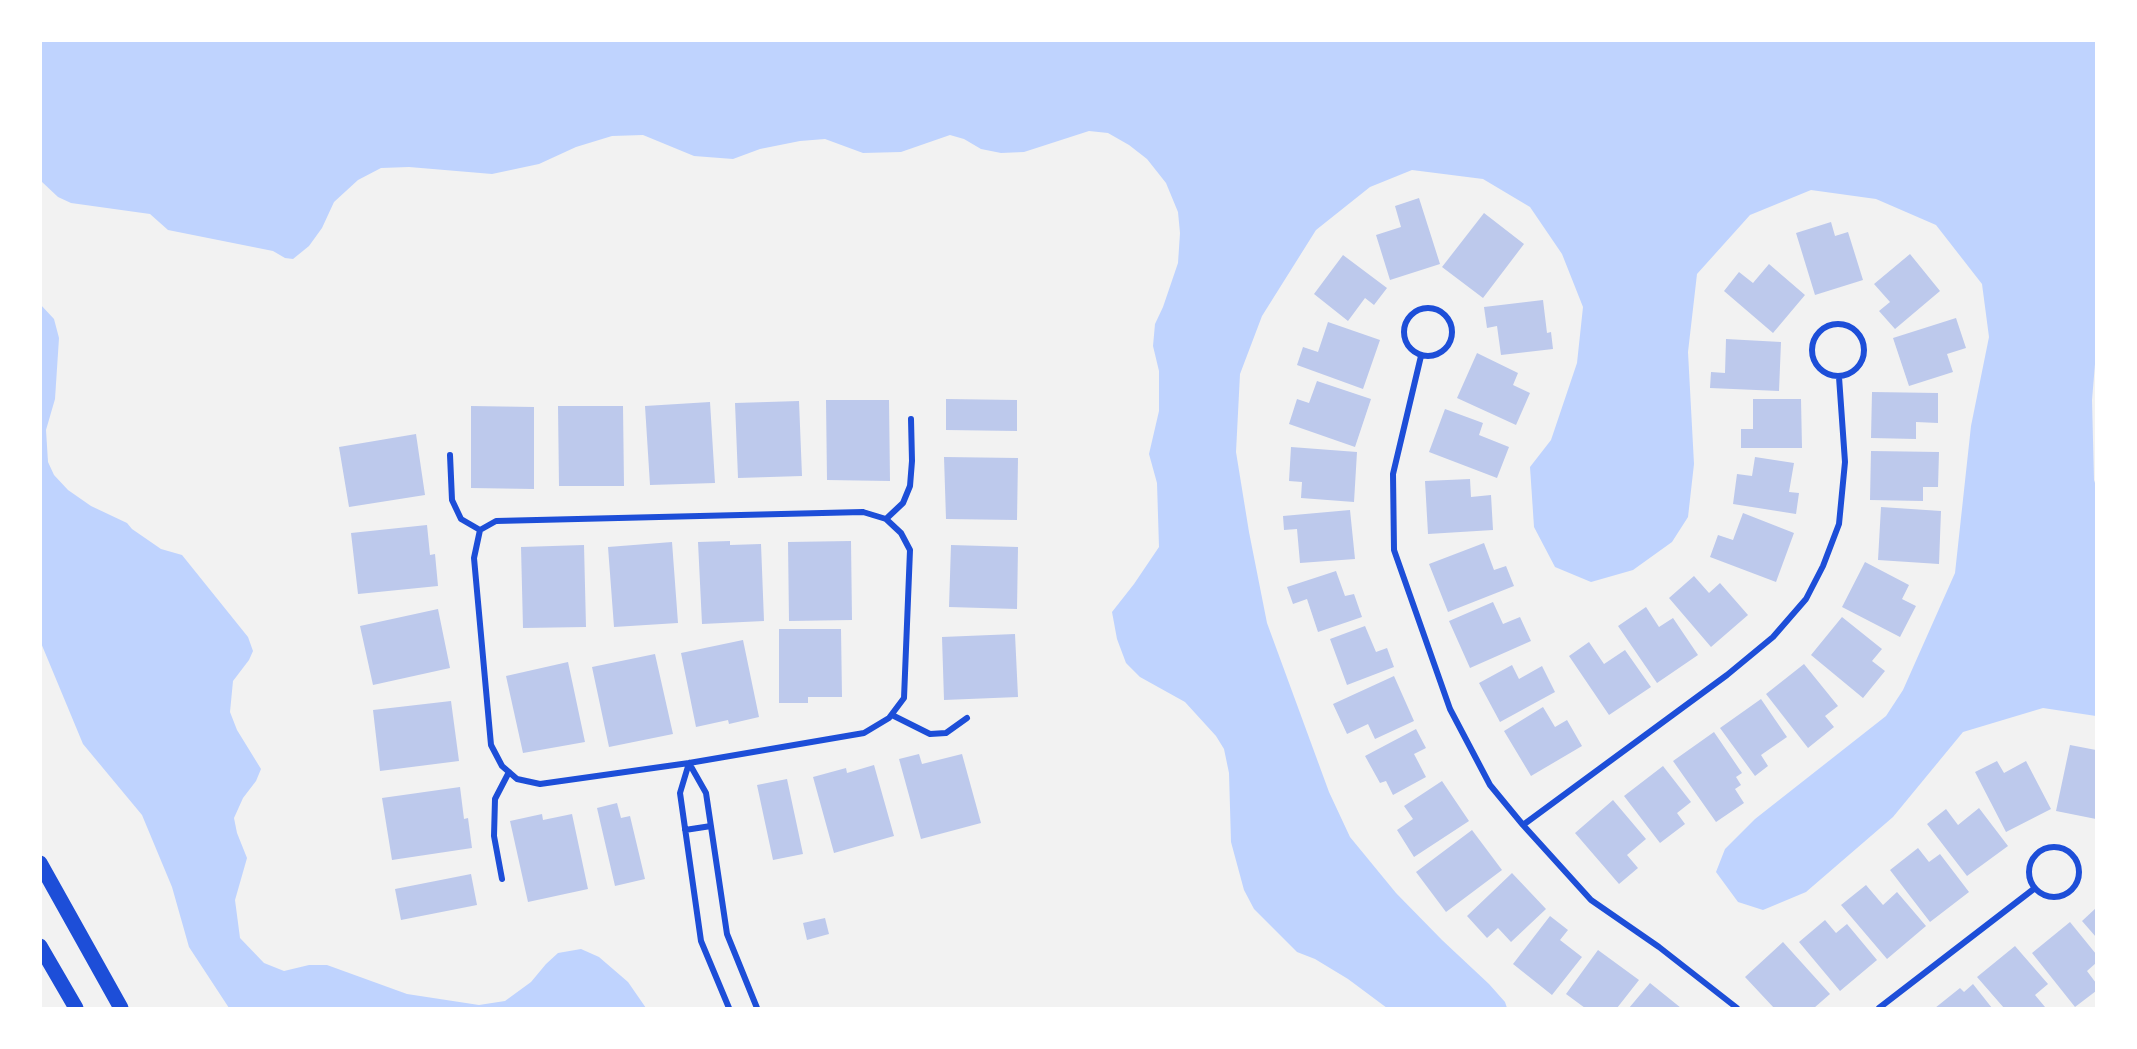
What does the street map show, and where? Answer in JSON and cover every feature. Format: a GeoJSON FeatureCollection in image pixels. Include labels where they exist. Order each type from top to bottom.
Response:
{"type":"FeatureCollection","features":[{"type":"Feature","properties":{"kind":"main road"},"geometry":{"type":"LineString","coordinates":[[40,863],[121,1008]]}},
{"type":"Feature","properties":{"kind":"main road"},"geometry":{"type":"LineString","coordinates":[[40,946],[76,1008]]}},
{"type":"Feature","properties":{"kind":"street"},"geometry":{"type":"LineString","coordinates":[[1425,307],[1435,308],[1450,320],[1453,329],[1452,339],[1448,348],[1440,354],[1431,357],[1421,356],[1406,344],[1404,325],[1416,310],[1425,307]]}},
{"type":"Feature","properties":{"kind":"street"},"geometry":{"type":"LineString","coordinates":[[1838,324],[1848,326],[1857,332],[1864,350],[1863,360],[1857,369],[1849,375],[1839,376],[1828,375],[1820,369],[1814,361],[1812,351],[1814,340],[1820,332],[1828,326],[1838,324]]}},
{"type":"Feature","properties":{"kind":"street"},"geometry":{"type":"LineString","coordinates":[[1421,356],[1393,474],[1394,550],[1450,709],[1490,785],[1591,900],[1659,947],[1737,1008]]}},
{"type":"Feature","properties":{"kind":"street"},"geometry":{"type":"LineString","coordinates":[[1523,825],[1727,675],[1773,637],[1806,599],[1823,566],[1839,524],[1845,462],[1839,376]]}},
{"type":"Feature","properties":{"kind":"street"},"geometry":{"type":"LineString","coordinates":[[886,519],[903,503],[910,486],[911,419]]}},
{"type":"Feature","properties":{"kind":"street"},"geometry":{"type":"LineString","coordinates":[[450,455],[452,500],[461,519],[480,530]]}},
{"type":"Feature","properties":{"kind":"street"},"geometry":{"type":"LineString","coordinates":[[863,512],[886,519],[901,533],[910,550],[904,698],[892,715],[864,733],[689,763],[540,784],[517,779],[502,766],[491,745],[474,558],[480,530],[496,521],[863,512]]}},
{"type":"Feature","properties":{"kind":"street"},"geometry":{"type":"LineString","coordinates":[[892,715],[930,734],[946,733],[967,718]]}},
{"type":"Feature","properties":{"kind":"street"},"geometry":{"type":"LineString","coordinates":[[689,763],[706,793],[727,934],[758,1008]]}},
{"type":"Feature","properties":{"kind":"street"},"geometry":{"type":"LineString","coordinates":[[689,763],[680,793],[701,941],[729,1008]]}},
{"type":"Feature","properties":{"kind":"street"},"geometry":{"type":"LineString","coordinates":[[502,879],[494,836],[495,799],[509,772]]}},
{"type":"Feature","properties":{"kind":"street"},"geometry":{"type":"LineString","coordinates":[[685,830],[711,826]]}},
{"type":"Feature","properties":{"kind":"street"},"geometry":{"type":"LineString","coordinates":[[2055,847],[2065,850],[2072,856],[2077,864],[2078,874],[2076,883],[2070,891],[2061,896],[2051,897],[2035,888],[2028,870],[2037,853],[2046,848],[2055,847]]}},
{"type":"Feature","properties":{"kind":"street"},"geometry":{"type":"LineString","coordinates":[[1879,1008],[2035,888]]}},
{"type":"Feature","properties":{"kind":"water"},"geometry":{"type":"Polygon","coordinates":[[[41,40],[2096,41],[2096,352],[2092,400],[2096,486],[2096,716],[2043,708],[1963,732],[1893,817],[1806,892],[1763,910],[1738,902],[1716,872],[1725,849],[1755,819],[1886,716],[1903,690],[1955,573],[1971,426],[1989,337],[1982,284],[1936,225],[1876,199],[1811,190],[1750,215],[1697,274],[1688,352],[1694,464],[1688,517],[1672,542],[1633,570],[1591,582],[1555,567],[1534,527],[1530,467],[1551,440],[1577,363],[1583,307],[1562,254],[1530,207],[1483,179],[1412,170],[1370,187],[1316,230],[1262,316],[1240,374],[1236,452],[1267,623],[1329,792],[1350,837],[1396,893],[1489,984],[1505,1002],[1507,1008],[1387,1008],[1348,979],[1315,959],[1297,952],[1254,909],[1244,890],[1231,842],[1229,773],[1224,749],[1216,736],[1185,702],[1140,677],[1126,663],[1117,639],[1112,612],[1159,547],[1157,483],[1149,454],[1159,411],[1159,371],[1153,346],[1155,324],[1178,263],[1180,233],[1178,212],[1166,183],[1147,159],[1129,145],[1108,133],[1089,131],[1024,152],[1001,153],[981,149],[964,139],[950,135],[901,152],[863,153],[825,139],[800,141],[760,149],[733,159],[694,156],[643,135],[612,136],[576,147],[539,164],[492,174],[409,167],[381,168],[358,180],[334,202],[322,228],[309,246],[293,259],[285,258],[273,251],[168,230],[150,214],[71,203],[58,197],[41,181],[41,40]]]}},
{"type":"Feature","properties":{"kind":"water"},"geometry":{"type":"Polygon","coordinates":[[[40,304],[54,319],[59,338],[55,399],[46,430],[48,462],[54,475],[68,490],[91,506],[127,523],[161,549],[182,555],[248,637],[253,651],[233,681],[230,712],[237,730],[261,769],[234,818],[247,858],[235,900],[240,938],[264,963],[284,971],[309,965],[327,965],[407,994],[479,1005],[505,1001],[531,982],[558,953],[581,949],[599,957],[628,982],[646,1008],[229,1008],[189,947],[172,887],[142,815],[83,744],[41,643],[40,304]]]}},
{"type":"Feature","properties":{"kind":"building"},"geometry":{"type":"Polygon","coordinates":[[[1419,198],[1440,264],[1390,280],[1376,235],[1401,227],[1395,206],[1419,198]]]}},
{"type":"Feature","properties":{"kind":"building"},"geometry":{"type":"Polygon","coordinates":[[[1484,213],[1524,244],[1483,298],[1442,267],[1484,213]]]}},
{"type":"Feature","properties":{"kind":"building"},"geometry":{"type":"Polygon","coordinates":[[[1831,222],[1835,236],[1848,232],[1863,280],[1815,295],[1796,233],[1831,222]]]}},
{"type":"Feature","properties":{"kind":"building"},"geometry":{"type":"Polygon","coordinates":[[[1910,254],[1940,291],[1895,329],[1879,311],[1890,302],[1874,284],[1910,254]]]}},
{"type":"Feature","properties":{"kind":"building"},"geometry":{"type":"Polygon","coordinates":[[[1343,255],[1387,288],[1374,305],[1365,298],[1348,321],[1314,294],[1343,255]]]}},
{"type":"Feature","properties":{"kind":"building"},"geometry":{"type":"Polygon","coordinates":[[[1769,264],[1805,295],[1773,333],[1724,291],[1739,272],[1753,283],[1769,264]]]}},
{"type":"Feature","properties":{"kind":"building"},"geometry":{"type":"Polygon","coordinates":[[[1543,300],[1547,333],[1551,332],[1553,349],[1501,355],[1497,326],[1487,328],[1484,307],[1543,300]]]}},
{"type":"Feature","properties":{"kind":"building"},"geometry":{"type":"Polygon","coordinates":[[[1956,318],[1966,348],[1947,354],[1953,372],[1909,386],[1893,338],[1956,318]]]}},
{"type":"Feature","properties":{"kind":"building"},"geometry":{"type":"Polygon","coordinates":[[[1328,322],[1380,340],[1363,389],[1297,365],[1303,347],[1318,352],[1328,322]]]}},
{"type":"Feature","properties":{"kind":"building"},"geometry":{"type":"Polygon","coordinates":[[[1726,339],[1781,342],[1779,391],[1710,388],[1711,372],[1725,373],[1726,339]]]}},
{"type":"Feature","properties":{"kind":"building"},"geometry":{"type":"Polygon","coordinates":[[[1477,353],[1518,373],[1513,385],[1530,393],[1516,425],[1457,398],[1477,353]]]}},
{"type":"Feature","properties":{"kind":"building"},"geometry":{"type":"Polygon","coordinates":[[[1317,381],[1371,399],[1355,447],[1289,424],[1297,399],[1309,403],[1317,381]]]}},
{"type":"Feature","properties":{"kind":"building"},"geometry":{"type":"Polygon","coordinates":[[[1872,392],[1938,393],[1938,423],[1916,422],[1916,439],[1871,438],[1872,392]]]}},
{"type":"Feature","properties":{"kind":"building"},"geometry":{"type":"Polygon","coordinates":[[[946,399],[1017,400],[1017,431],[946,430],[946,399]]]}},
{"type":"Feature","properties":{"kind":"building"},"geometry":{"type":"Polygon","coordinates":[[[1753,399],[1801,399],[1802,448],[1741,448],[1741,429],[1753,429],[1753,399]]]}},
{"type":"Feature","properties":{"kind":"building"},"geometry":{"type":"Polygon","coordinates":[[[826,400],[889,400],[890,481],[827,480],[826,400]]]}},
{"type":"Feature","properties":{"kind":"building"},"geometry":{"type":"Polygon","coordinates":[[[799,401],[802,476],[738,478],[735,403],[799,401]]]}},
{"type":"Feature","properties":{"kind":"building"},"geometry":{"type":"Polygon","coordinates":[[[710,402],[715,483],[650,485],[645,406],[710,402]]]}},
{"type":"Feature","properties":{"kind":"building"},"geometry":{"type":"Polygon","coordinates":[[[471,406],[534,407],[534,489],[471,488],[471,406]]]}},
{"type":"Feature","properties":{"kind":"building"},"geometry":{"type":"Polygon","coordinates":[[[558,406],[623,406],[624,486],[559,486],[558,406]]]}},
{"type":"Feature","properties":{"kind":"building"},"geometry":{"type":"Polygon","coordinates":[[[1445,409],[1483,423],[1479,435],[1509,447],[1497,478],[1429,452],[1445,409]]]}},
{"type":"Feature","properties":{"kind":"building"},"geometry":{"type":"Polygon","coordinates":[[[416,434],[425,495],[349,507],[339,447],[416,434]]]}},
{"type":"Feature","properties":{"kind":"building"},"geometry":{"type":"Polygon","coordinates":[[[1291,447],[1357,452],[1354,502],[1301,498],[1302,482],[1289,481],[1291,447]]]}},
{"type":"Feature","properties":{"kind":"building"},"geometry":{"type":"Polygon","coordinates":[[[1871,451],[1939,452],[1938,487],[1923,487],[1923,501],[1870,500],[1871,451]]]}},
{"type":"Feature","properties":{"kind":"building"},"geometry":{"type":"Polygon","coordinates":[[[944,457],[1018,458],[1017,520],[946,519],[944,457]]]}},
{"type":"Feature","properties":{"kind":"building"},"geometry":{"type":"Polygon","coordinates":[[[1755,457],[1794,463],[1789,492],[1799,493],[1796,514],[1733,504],[1737,474],[1752,476],[1755,457]]]}},
{"type":"Feature","properties":{"kind":"building"},"geometry":{"type":"Polygon","coordinates":[[[1470,479],[1471,497],[1491,495],[1493,530],[1428,534],[1425,481],[1470,479]]]}},
{"type":"Feature","properties":{"kind":"building"},"geometry":{"type":"Polygon","coordinates":[[[1881,507],[1941,511],[1939,564],[1878,560],[1881,507]]]}},
{"type":"Feature","properties":{"kind":"building"},"geometry":{"type":"Polygon","coordinates":[[[1350,510],[1355,559],[1300,563],[1297,529],[1284,530],[1283,516],[1350,510]]]}},
{"type":"Feature","properties":{"kind":"building"},"geometry":{"type":"Polygon","coordinates":[[[1743,513],[1794,533],[1776,582],[1710,557],[1718,535],[1733,540],[1743,513]]]}},
{"type":"Feature","properties":{"kind":"building"},"geometry":{"type":"Polygon","coordinates":[[[427,525],[430,555],[435,554],[438,586],[358,594],[351,533],[427,525]]]}},
{"type":"Feature","properties":{"kind":"building"},"geometry":{"type":"Polygon","coordinates":[[[730,541],[730,545],[761,544],[764,621],[702,624],[698,542],[730,541]]]}},
{"type":"Feature","properties":{"kind":"building"},"geometry":{"type":"Polygon","coordinates":[[[851,541],[852,620],[789,621],[788,542],[851,541]]]}},
{"type":"Feature","properties":{"kind":"building"},"geometry":{"type":"Polygon","coordinates":[[[672,542],[678,623],[614,627],[608,547],[672,542]]]}},
{"type":"Feature","properties":{"kind":"building"},"geometry":{"type":"Polygon","coordinates":[[[1484,543],[1494,570],[1506,566],[1514,586],[1448,612],[1429,564],[1484,543]]]}},
{"type":"Feature","properties":{"kind":"building"},"geometry":{"type":"Polygon","coordinates":[[[584,545],[586,627],[523,628],[521,547],[584,545]]]}},
{"type":"Feature","properties":{"kind":"building"},"geometry":{"type":"Polygon","coordinates":[[[951,545],[1018,547],[1017,609],[949,607],[951,545]]]}},
{"type":"Feature","properties":{"kind":"building"},"geometry":{"type":"Polygon","coordinates":[[[1865,562],[1909,585],[1902,599],[1916,606],[1900,637],[1842,607],[1865,562]]]}},
{"type":"Feature","properties":{"kind":"building"},"geometry":{"type":"Polygon","coordinates":[[[1336,571],[1345,596],[1354,594],[1362,617],[1318,632],[1307,599],[1293,604],[1287,587],[1336,571]]]}},
{"type":"Feature","properties":{"kind":"building"},"geometry":{"type":"Polygon","coordinates":[[[1694,576],[1709,593],[1720,583],[1748,615],[1711,647],[1669,598],[1694,576]]]}},
{"type":"Feature","properties":{"kind":"building"},"geometry":{"type":"Polygon","coordinates":[[[1493,602],[1503,624],[1520,617],[1531,641],[1470,668],[1449,621],[1493,602]]]}},
{"type":"Feature","properties":{"kind":"building"},"geometry":{"type":"Polygon","coordinates":[[[1646,607],[1659,627],[1673,618],[1698,655],[1657,683],[1618,626],[1646,607]]]}},
{"type":"Feature","properties":{"kind":"building"},"geometry":{"type":"Polygon","coordinates":[[[438,609],[450,668],[373,685],[360,626],[438,609]]]}},
{"type":"Feature","properties":{"kind":"building"},"geometry":{"type":"Polygon","coordinates":[[[1842,617],[1882,649],[1872,661],[1885,671],[1863,698],[1811,655],[1842,617]]]}},
{"type":"Feature","properties":{"kind":"building"},"geometry":{"type":"Polygon","coordinates":[[[1365,626],[1376,652],[1387,648],[1394,667],[1347,685],[1330,639],[1365,626]]]}},
{"type":"Feature","properties":{"kind":"building"},"geometry":{"type":"Polygon","coordinates":[[[779,629],[841,629],[842,697],[808,697],[808,703],[779,703],[779,629]]]}},
{"type":"Feature","properties":{"kind":"building"},"geometry":{"type":"Polygon","coordinates":[[[1015,634],[1018,697],[944,700],[942,637],[1015,634]]]}},
{"type":"Feature","properties":{"kind":"building"},"geometry":{"type":"Polygon","coordinates":[[[743,640],[759,717],[729,724],[728,720],[696,727],[681,653],[743,640]]]}},
{"type":"Feature","properties":{"kind":"building"},"geometry":{"type":"Polygon","coordinates":[[[1589,642],[1604,664],[1625,650],[1651,687],[1609,715],[1569,656],[1589,642]]]}},
{"type":"Feature","properties":{"kind":"building"},"geometry":{"type":"Polygon","coordinates":[[[655,654],[673,734],[609,747],[592,667],[655,654]]]}},
{"type":"Feature","properties":{"kind":"building"},"geometry":{"type":"Polygon","coordinates":[[[568,662],[585,742],[523,753],[506,676],[568,662]]]}},
{"type":"Feature","properties":{"kind":"building"},"geometry":{"type":"Polygon","coordinates":[[[1804,664],[1838,706],[1825,716],[1834,727],[1808,748],[1766,694],[1804,664]]]}},
{"type":"Feature","properties":{"kind":"building"},"geometry":{"type":"Polygon","coordinates":[[[1512,665],[1519,679],[1542,666],[1555,692],[1500,722],[1479,683],[1512,665]]]}},
{"type":"Feature","properties":{"kind":"building"},"geometry":{"type":"Polygon","coordinates":[[[1394,676],[1414,721],[1375,739],[1368,724],[1347,734],[1333,704],[1394,676]]]}},
{"type":"Feature","properties":{"kind":"building"},"geometry":{"type":"Polygon","coordinates":[[[1761,699],[1787,737],[1761,755],[1768,766],[1755,776],[1720,728],[1761,699]]]}},
{"type":"Feature","properties":{"kind":"building"},"geometry":{"type":"Polygon","coordinates":[[[451,701],[459,761],[380,771],[373,710],[451,701]]]}},
{"type":"Feature","properties":{"kind":"building"},"geometry":{"type":"Polygon","coordinates":[[[1543,707],[1555,727],[1567,720],[1582,746],[1531,776],[1504,731],[1543,707]]]}},
{"type":"Feature","properties":{"kind":"building"},"geometry":{"type":"Polygon","coordinates":[[[1416,729],[1426,748],[1414,754],[1426,777],[1393,795],[1386,781],[1380,783],[1365,756],[1416,729]]]}},
{"type":"Feature","properties":{"kind":"building"},"geometry":{"type":"Polygon","coordinates":[[[1714,732],[1742,773],[1736,777],[1741,785],[1735,789],[1744,803],[1716,822],[1673,761],[1714,732]]]}},
{"type":"Feature","properties":{"kind":"building"},"geometry":{"type":"Polygon","coordinates":[[[2070,745],[2096,750],[2096,819],[2056,811],[2070,745]]]}},
{"type":"Feature","properties":{"kind":"building"},"geometry":{"type":"Polygon","coordinates":[[[919,754],[922,764],[962,754],[981,823],[921,839],[899,759],[919,754]]]}},
{"type":"Feature","properties":{"kind":"building"},"geometry":{"type":"Polygon","coordinates":[[[1997,761],[2004,773],[2026,761],[2051,809],[2006,832],[1975,772],[1997,761]]]}},
{"type":"Feature","properties":{"kind":"building"},"geometry":{"type":"Polygon","coordinates":[[[874,765],[894,836],[834,853],[813,777],[846,768],[847,773],[874,765]]]}},
{"type":"Feature","properties":{"kind":"building"},"geometry":{"type":"Polygon","coordinates":[[[1663,766],[1691,802],[1677,813],[1685,824],[1660,843],[1624,796],[1663,766]]]}},
{"type":"Feature","properties":{"kind":"building"},"geometry":{"type":"Polygon","coordinates":[[[787,779],[803,854],[773,860],[757,785],[787,779]]]}},
{"type":"Feature","properties":{"kind":"building"},"geometry":{"type":"Polygon","coordinates":[[[1442,781],[1469,821],[1414,857],[1397,830],[1413,819],[1404,806],[1442,781]]]}},
{"type":"Feature","properties":{"kind":"building"},"geometry":{"type":"Polygon","coordinates":[[[460,787],[464,819],[468,818],[472,848],[392,860],[382,798],[460,787]]]}},
{"type":"Feature","properties":{"kind":"building"},"geometry":{"type":"Polygon","coordinates":[[[1613,800],[1646,839],[1627,855],[1638,868],[1619,884],[1575,833],[1613,800]]]}},
{"type":"Feature","properties":{"kind":"building"},"geometry":{"type":"Polygon","coordinates":[[[617,803],[621,818],[630,816],[645,879],[615,886],[597,808],[617,803]]]}},
{"type":"Feature","properties":{"kind":"building"},"geometry":{"type":"Polygon","coordinates":[[[1979,808],[2008,846],[1967,876],[1927,824],[1946,809],[1958,825],[1979,808]]]}},
{"type":"Feature","properties":{"kind":"building"},"geometry":{"type":"Polygon","coordinates":[[[542,814],[543,820],[572,814],[588,889],[528,902],[510,821],[542,814]]]}},
{"type":"Feature","properties":{"kind":"building"},"geometry":{"type":"Polygon","coordinates":[[[1472,830],[1502,870],[1446,912],[1416,872],[1472,830]]]}},
{"type":"Feature","properties":{"kind":"building"},"geometry":{"type":"Polygon","coordinates":[[[1918,848],[1929,862],[1940,854],[1969,892],[1930,922],[1890,870],[1918,848]]]}},
{"type":"Feature","properties":{"kind":"building"},"geometry":{"type":"Polygon","coordinates":[[[1512,873],[1546,909],[1511,942],[1498,928],[1487,938],[1467,916],[1512,873]]]}},
{"type":"Feature","properties":{"kind":"building"},"geometry":{"type":"Polygon","coordinates":[[[471,874],[477,905],[401,920],[395,889],[471,874]]]}},
{"type":"Feature","properties":{"kind":"building"},"geometry":{"type":"Polygon","coordinates":[[[1866,885],[1883,905],[1897,892],[1926,926],[1887,959],[1841,905],[1866,885]]]}},
{"type":"Feature","properties":{"kind":"building"},"geometry":{"type":"Polygon","coordinates":[[[2096,908],[2096,937],[2082,921],[2096,908]]]}},
{"type":"Feature","properties":{"kind":"building"},"geometry":{"type":"Polygon","coordinates":[[[1550,916],[1568,930],[1560,940],[1582,957],[1552,995],[1513,964],[1550,916]]]}},
{"type":"Feature","properties":{"kind":"building"},"geometry":{"type":"Polygon","coordinates":[[[825,918],[829,934],[807,940],[803,923],[825,918]]]}},
{"type":"Feature","properties":{"kind":"building"},"geometry":{"type":"Polygon","coordinates":[[[1825,920],[1836,933],[1847,924],[1877,960],[1840,991],[1799,942],[1825,920]]]}},
{"type":"Feature","properties":{"kind":"building"},"geometry":{"type":"Polygon","coordinates":[[[2070,922],[2096,954],[2096,963],[2087,971],[2096,983],[2096,991],[2075,1007],[2032,953],[2070,922]]]}},
{"type":"Feature","properties":{"kind":"building"},"geometry":{"type":"Polygon","coordinates":[[[1783,942],[1830,994],[1814,1008],[1774,1008],[1745,977],[1783,942]]]}},
{"type":"Feature","properties":{"kind":"building"},"geometry":{"type":"Polygon","coordinates":[[[2015,946],[2048,984],[2035,995],[2044,1008],[2004,1008],[1977,977],[2015,946]]]}},
{"type":"Feature","properties":{"kind":"building"},"geometry":{"type":"Polygon","coordinates":[[[1598,950],[1639,980],[1617,1008],[1585,1008],[1566,994],[1598,950]]]}},
{"type":"Feature","properties":{"kind":"building"},"geometry":{"type":"Polygon","coordinates":[[[1650,983],[1681,1008],[1629,1008],[1650,983]]]}},
{"type":"Feature","properties":{"kind":"building"},"geometry":{"type":"Polygon","coordinates":[[[1973,984],[1992,1008],[1935,1008],[1960,988],[1964,992],[1973,984]]]}}]}
